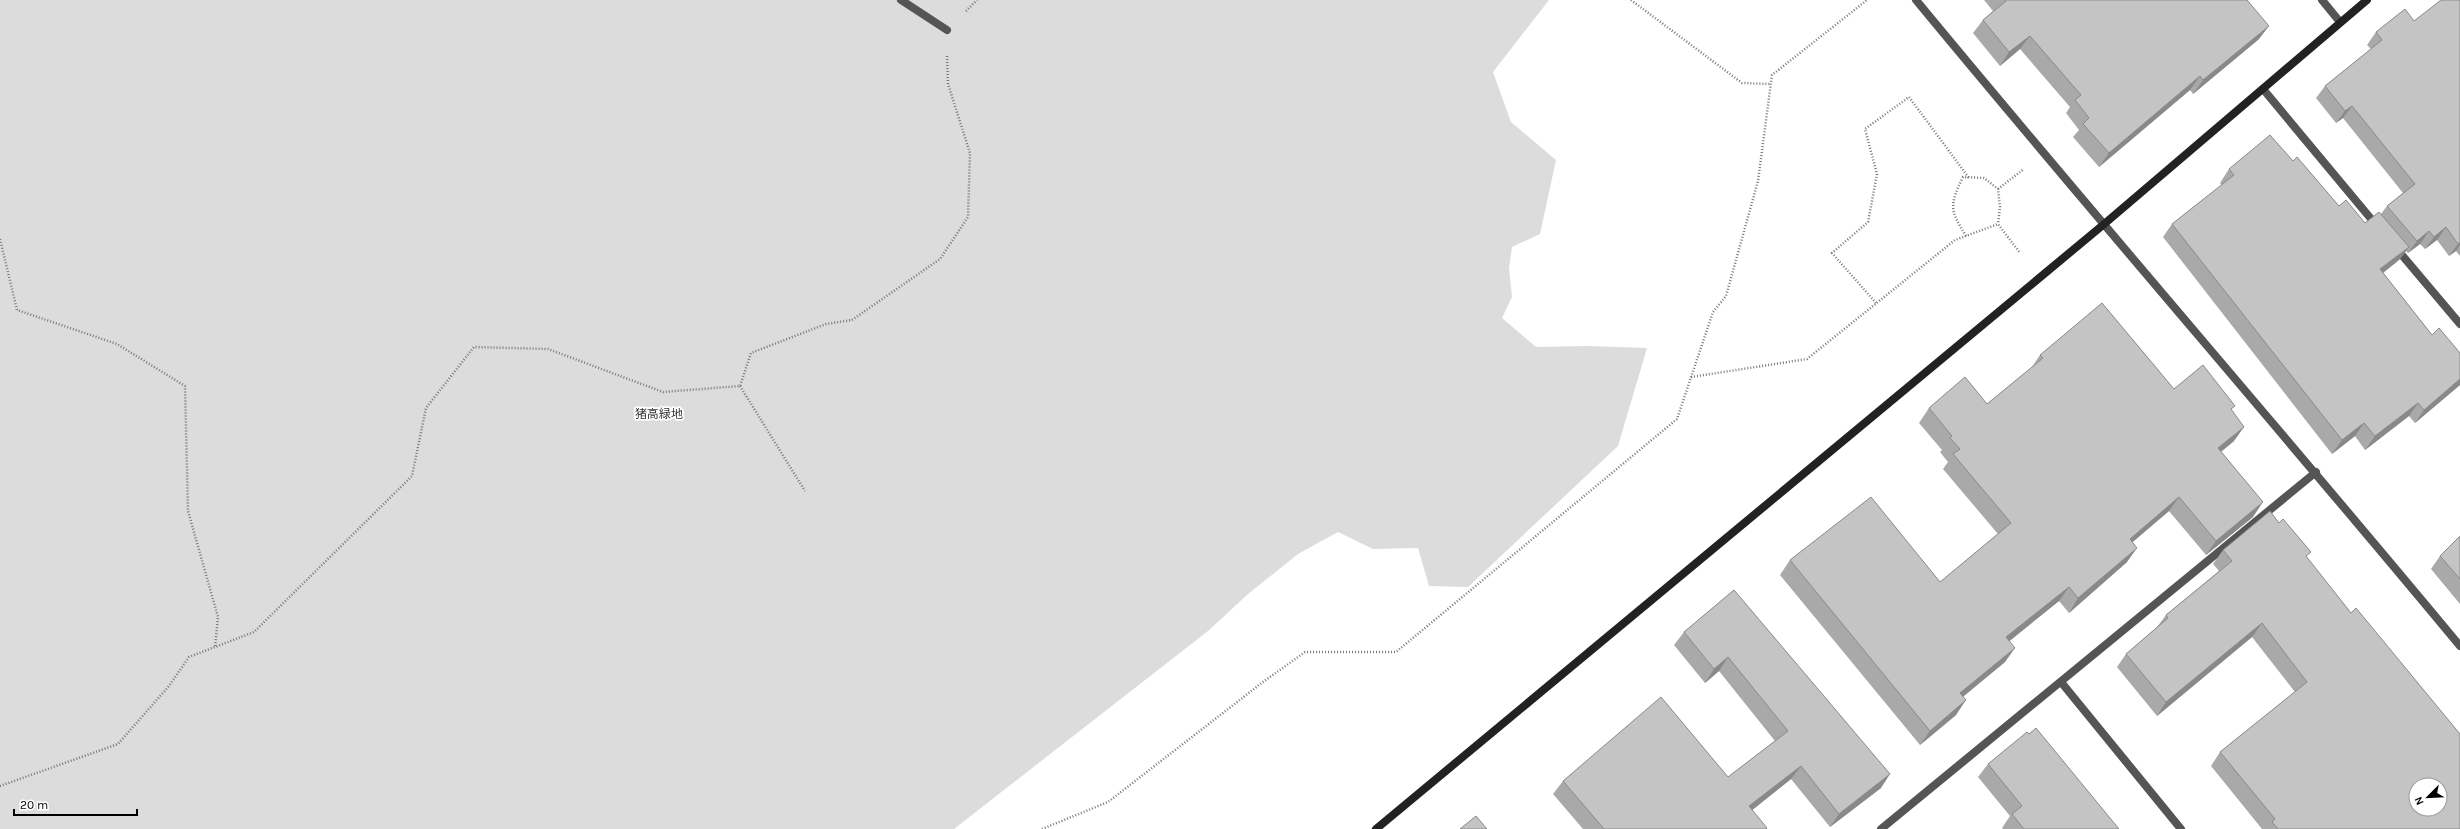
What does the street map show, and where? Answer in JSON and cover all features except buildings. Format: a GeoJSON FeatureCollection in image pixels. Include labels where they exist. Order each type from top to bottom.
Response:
{"type":"FeatureCollection","features":[{"type":"Feature","properties":{"kind":"street"},"geometry":{"type":"LineString","coordinates":[[901,0],[946,30]]}},
{"type":"Feature","properties":{"kind":"street"},"geometry":{"type":"LineString","coordinates":[[1916,0],[2043,154],[2316,472],[2460,646]]}},
{"type":"Feature","properties":{"kind":"street"},"geometry":{"type":"LineString","coordinates":[[2322,0],[2340,22]]}},
{"type":"Feature","properties":{"kind":"street"},"geometry":{"type":"LineString","coordinates":[[1376,829],[2103,225],[2367,0]]}},
{"type":"Feature","properties":{"kind":"street"},"geometry":{"type":"LineString","coordinates":[[2263,89],[2460,324]]}},
{"type":"Feature","properties":{"kind":"street"},"geometry":{"type":"LineString","coordinates":[[1881,829],[2316,472]]}},
{"type":"Feature","properties":{"kind":"street"},"geometry":{"type":"LineString","coordinates":[[2060,682],[2181,829]]}},
{"type":"Feature","properties":{"kind":"path"},"geometry":{"type":"LineString","coordinates":[[740,386],[751,353],[826,324],[852,320],[940,259],[968,217],[970,153],[948,84],[946,30],[977,0]]}},
{"type":"Feature","properties":{"kind":"path"},"geometry":{"type":"LineString","coordinates":[[1630,0],[1742,83],[1770,84]]}},
{"type":"Feature","properties":{"kind":"path"},"geometry":{"type":"LineString","coordinates":[[1042,829],[1108,802],[1263,682],[1305,652],[1396,652],[1677,419],[1713,312],[1726,296],[1758,181],[1772,75],[1867,0]]}},
{"type":"Feature","properties":{"kind":"path"},"geometry":{"type":"LineString","coordinates":[[1876,303],[1832,253],[1868,222],[1877,174],[1865,129],[1909,97],[1969,178]]}},
{"type":"Feature","properties":{"kind":"path"},"geometry":{"type":"LineString","coordinates":[[1998,189],[2043,154]]}},
{"type":"Feature","properties":{"kind":"path"},"geometry":{"type":"LineString","coordinates":[[1966,236],[1954,216],[1953,198],[1963,178],[1984,178],[1998,189],[2000,207],[1998,224],[2020,253]]}},
{"type":"Feature","properties":{"kind":"path"},"geometry":{"type":"LineString","coordinates":[[1691,377],[1807,359],[1955,240],[1998,224]]}},
{"type":"Feature","properties":{"kind":"path"},"geometry":{"type":"LineString","coordinates":[[0,239],[17,310],[117,344],[185,386],[188,511],[218,617],[215,647]]}},
{"type":"Feature","properties":{"kind":"path"},"geometry":{"type":"LineString","coordinates":[[0,786],[118,744],[169,686],[189,657],[254,632],[412,476],[426,408],[474,347],[548,349],[663,392],[740,386]]}},
{"type":"Feature","properties":{"kind":"path"},"geometry":{"type":"LineString","coordinates":[[740,386],[805,491]]}},
{"type":"Feature","properties":{"kind":"green space","name":"猪高緑地"},"geometry":{"type":"Polygon","coordinates":[[[0,0],[1549,0],[1493,72],[1511,122],[1556,160],[1540,234],[1512,247],[1509,268],[1512,297],[1502,318],[1536,347],[1588,346],[1647,348],[1618,446],[1468,587],[1429,586],[1418,548],[1373,549],[1338,532],[1298,554],[1248,594],[1208,631],[954,829],[0,829],[0,0]]]}}]}
